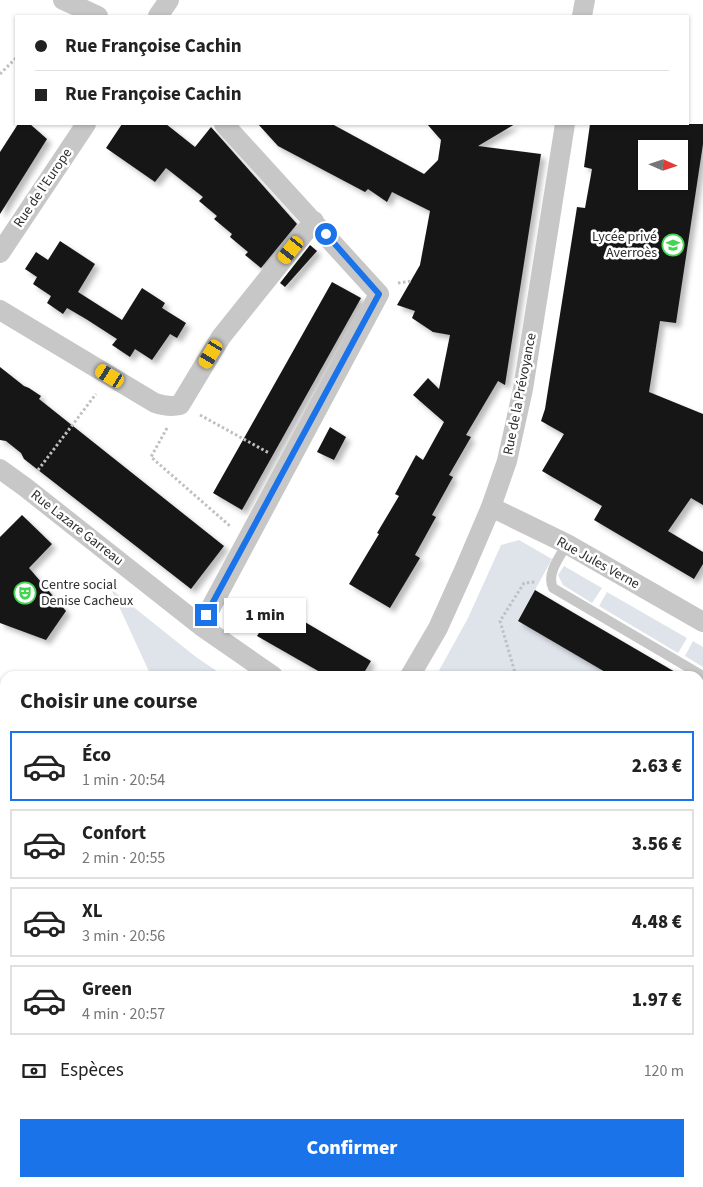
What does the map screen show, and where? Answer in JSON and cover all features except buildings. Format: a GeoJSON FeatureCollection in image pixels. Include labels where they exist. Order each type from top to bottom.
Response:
{"type":"FeatureCollection","features":[{"type":"Feature","properties":{"kind":"street"},"geometry":{"type":"LineString","coordinates":[[63,0],[96,15]]}},
{"type":"Feature","properties":{"kind":"street"},"geometry":{"type":"LineString","coordinates":[[159,15],[169,0]]}},
{"type":"Feature","properties":{"kind":"street"},"geometry":{"type":"LineString","coordinates":[[582,15],[585,0]]}},
{"type":"Feature","properties":{"kind":"street","name":"Rue de l'Europe"},"geometry":{"type":"LineString","coordinates":[[0,253],[85,125]]}},
{"type":"Feature","properties":{"kind":"street"},"geometry":{"type":"LineString","coordinates":[[200,626],[379,294],[225,125]]}},
{"type":"Feature","properties":{"kind":"street","name":"Rue de la Prévoyance"},"geometry":{"type":"LineString","coordinates":[[413,671],[438,628],[465,568],[491,507],[507,461],[519,413],[565,125]]}},
{"type":"Feature","properties":{"kind":"street"},"geometry":{"type":"LineString","coordinates":[[0,310],[155,403],[173,407],[180,405],[221,338],[314,222]]}},
{"type":"Feature","properties":{"kind":"street","name":"Rue Lazare Garreau"},"geometry":{"type":"LineString","coordinates":[[0,470],[25,487],[200,626],[266,671]]}},
{"type":"Feature","properties":{"kind":"street","name":"Rue Jules Verne"},"geometry":{"type":"LineString","coordinates":[[491,507],[567,544],[703,622]]}},
{"type":"Feature","properties":{"kind":"lane"},"geometry":{"type":"LineString","coordinates":[[567,544],[551,575],[553,588],[694,671]]}},
{"type":"Feature","properties":{"kind":"path"},"geometry":{"type":"LineString","coordinates":[[0,74],[15,59]]}},
{"type":"Feature","properties":{"kind":"path"},"geometry":{"type":"LineString","coordinates":[[25,487],[110,376]]}},
{"type":"Feature","properties":{"kind":"path"},"geometry":{"type":"LineString","coordinates":[[246,540],[151,457],[180,405],[287,463]]}},
{"type":"Feature","properties":{"kind":"path"},"geometry":{"type":"LineString","coordinates":[[515,671],[500,622],[524,583],[551,582]]}},
{"type":"Feature","properties":{"kind":"shaded area"},"geometry":{"type":"Polygon","coordinates":[[[519,540],[552,559],[518,621],[603,671],[439,671],[468,618],[501,545],[519,540]]]}},
{"type":"Feature","properties":{"kind":"shaded area"},"geometry":{"type":"Polygon","coordinates":[[[564,566],[602,588],[592,603],[563,585],[558,575],[564,566]]]}},
{"type":"Feature","properties":{"kind":"shaded area"},"geometry":{"type":"Polygon","coordinates":[[[111,589],[196,657],[217,671],[149,671],[111,589]]]}},
{"type":"Feature","properties":{"kind":"shaded area"},"geometry":{"type":"Polygon","coordinates":[[[607,592],[687,638],[678,653],[599,606],[607,592]]]}},
{"type":"Feature","properties":{"kind":"shaded area"},"geometry":{"type":"Polygon","coordinates":[[[693,641],[703,647],[703,667],[685,656],[693,641]]]}},
{"type":"Feature","properties":{"kind":"place","name":"Lycée privé Averroès"},"geometry":{"type":"Point","coordinates":[673,245]}},
{"type":"Feature","properties":{"kind":"place","name":"Centre social Denise Cacheux"},"geometry":{"type":"Point","coordinates":[25,593]}},
{"type":"Feature","properties":{"kind":"route"},"geometry":{"type":"LineString","coordinates":[[206,615],[379,294],[326,234]]}}]}
